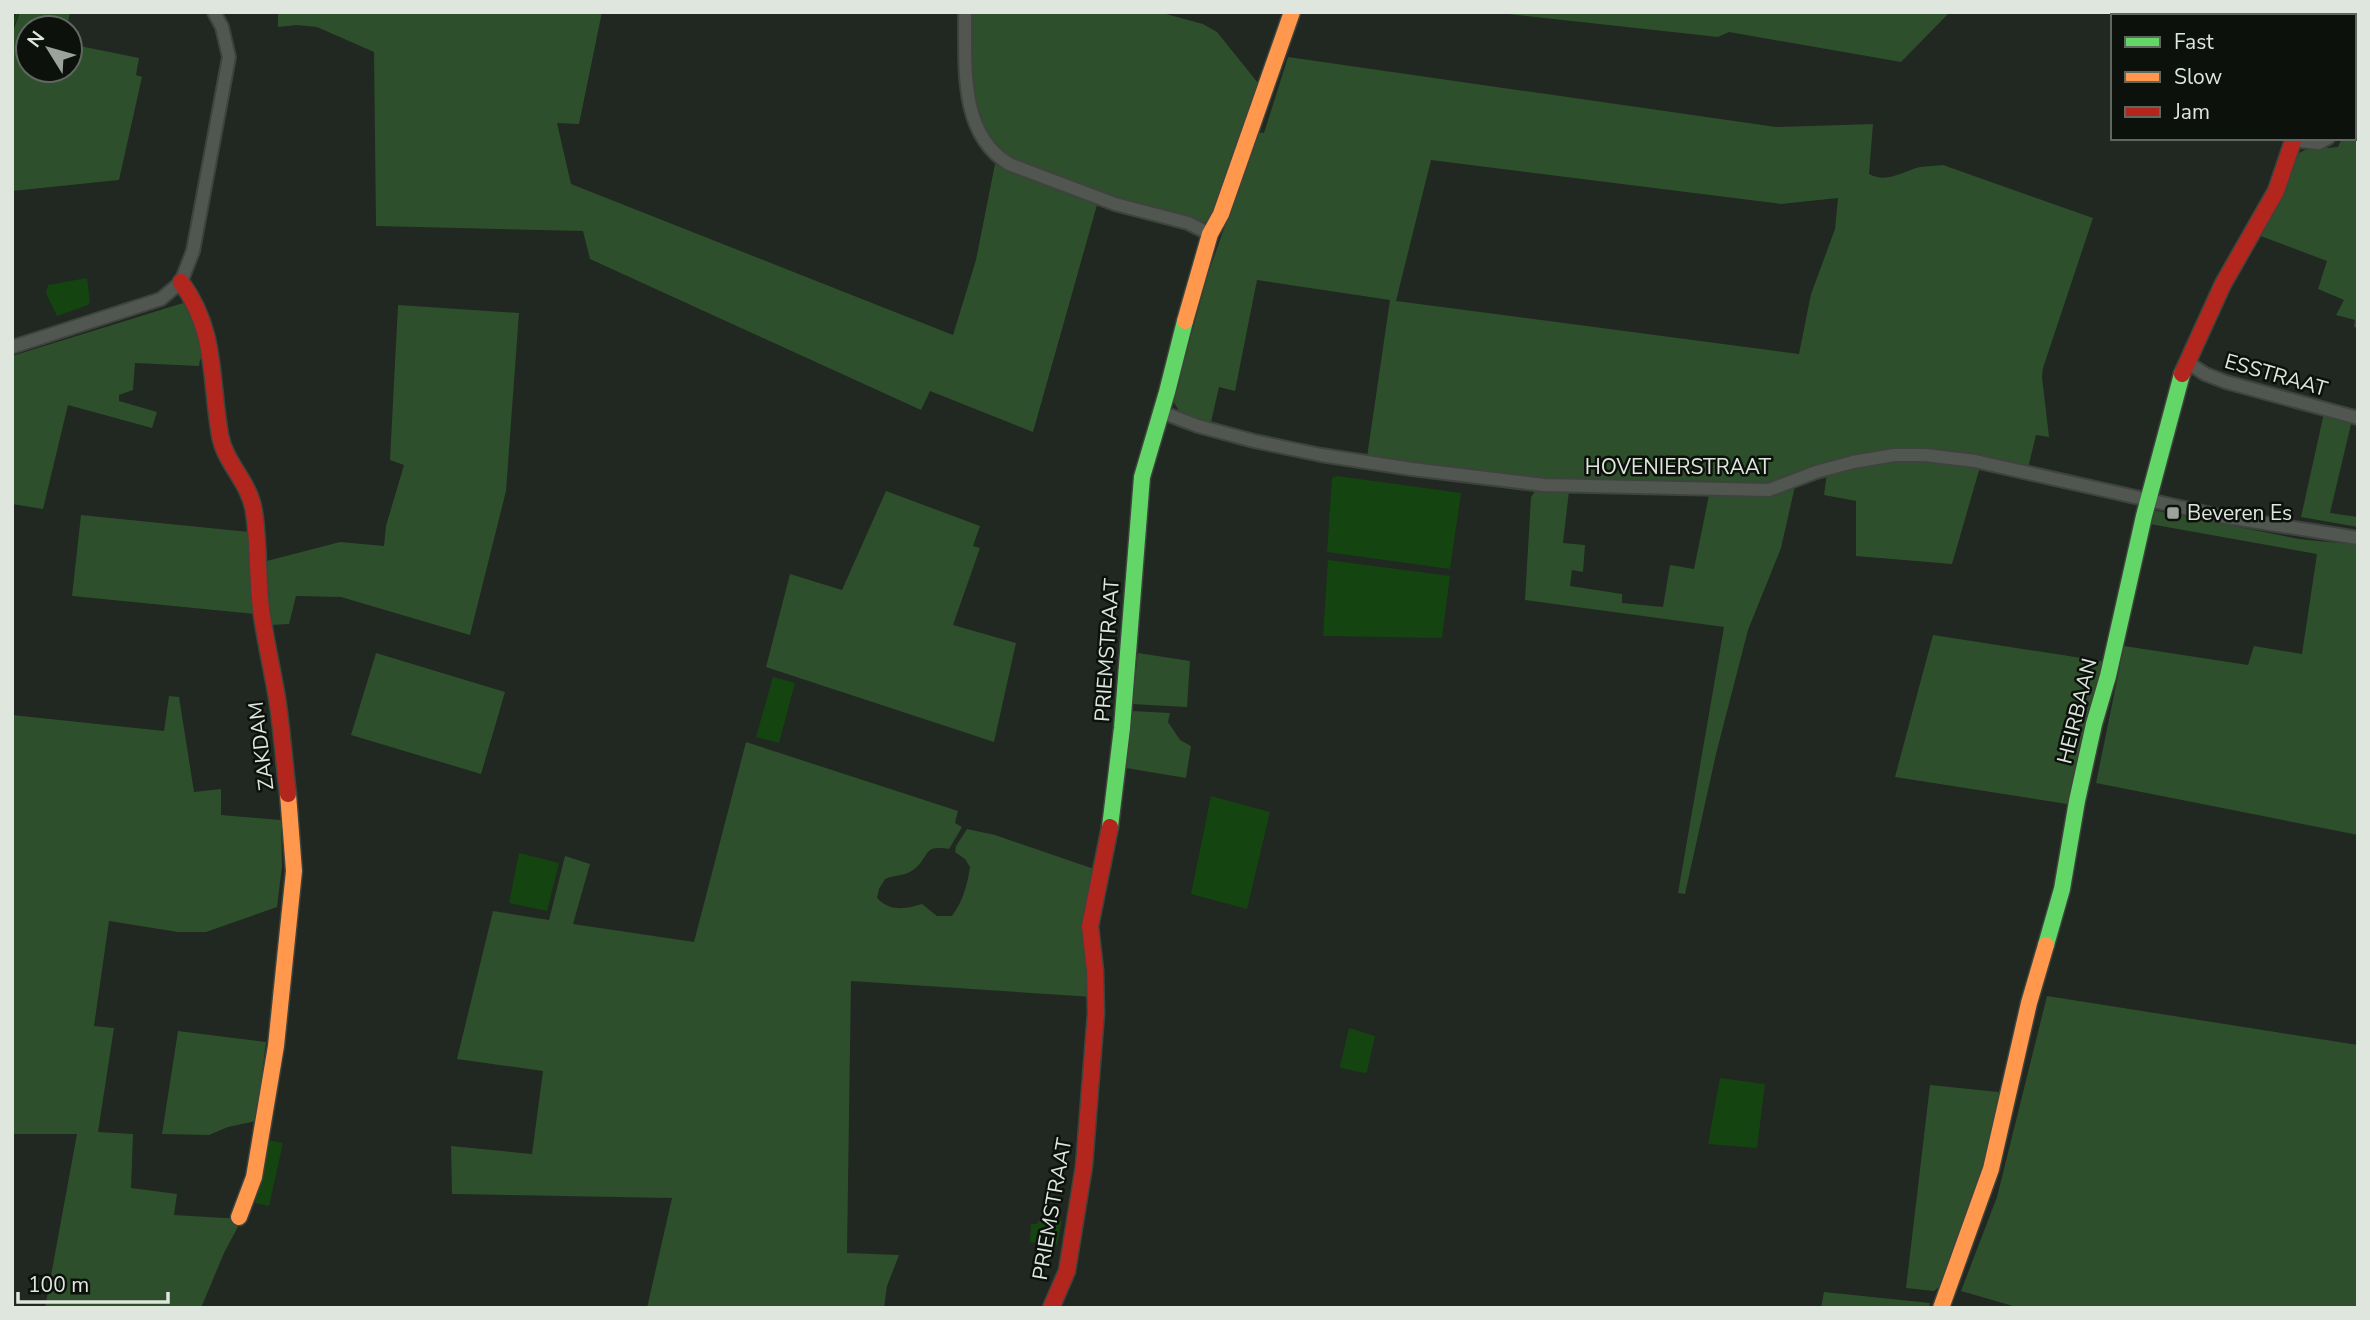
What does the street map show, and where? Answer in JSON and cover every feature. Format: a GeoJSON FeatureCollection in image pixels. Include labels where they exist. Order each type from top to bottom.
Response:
{"type":"FeatureCollection","features":[{"type":"Feature","properties":{"kind":"street"},"geometry":{"type":"LineString","coordinates":[[12,347],[161,299],[181,282],[193,251],[229,57],[222,27],[214,12]]}},
{"type":"Feature","properties":{"kind":"street"},"geometry":{"type":"LineString","coordinates":[[965,12],[966,81],[973,117],[978,132],[997,156],[1009,164],[1103,200],[1188,223],[1210,234]]}},
{"type":"Feature","properties":{"kind":"street","name":"PRIEMSTRAAT"},"geometry":{"type":"LineString","coordinates":[[1051,1308],[1067,1271],[1084,1166],[1096,1013],[1090,926],[1106,855],[1115,793],[1142,477],[1184,318],[1210,234],[1221,214],[1292,12]]}},
{"type":"Feature","properties":{"kind":"street","name":"HEIRBAAN"},"geometry":{"type":"LineString","coordinates":[[1941,1308],[1991,1169],[2029,1003],[2062,889],[2091,736],[2171,410],[2187,362],[2223,285],[2276,191],[2293,140]]}},
{"type":"Feature","properties":{"kind":"street","name":"HEIRBAAN"},"geometry":{"type":"LineString","coordinates":[[2300,140],[2319,143],[2324,140]]}},
{"type":"Feature","properties":{"kind":"street","name":"ZAKDAM"},"geometry":{"type":"LineString","coordinates":[[181,282],[193,295],[205,323],[220,437],[225,452],[249,490],[254,512],[261,608],[277,699],[291,825],[293,871],[276,1046],[254,1177],[239,1217]]}},
{"type":"Feature","properties":{"kind":"street","name":"ESSTRAAT"},"geometry":{"type":"LineString","coordinates":[[2187,362],[2205,374],[2226,382],[2358,418]]}},
{"type":"Feature","properties":{"kind":"street","name":"HOVENIERSTRAAT"},"geometry":{"type":"LineString","coordinates":[[1161,412],[1198,426],[1294,449],[1525,484],[1769,491],[1816,472],[1853,463],[1894,455],[1925,455],[1975,461],[2220,516],[2358,538]]}},
{"type":"Feature","properties":{"kind":"shaded area"},"geometry":{"type":"Polygon","coordinates":[[[20,12],[70,12],[70,14],[19,14],[20,12]]]}},
{"type":"Feature","properties":{"kind":"shaded area"},"geometry":{"type":"Polygon","coordinates":[[[278,12],[602,12],[579,124],[557,123],[571,184],[953,335],[976,260],[995,164],[1097,205],[1033,432],[930,391],[921,410],[590,259],[583,231],[376,226],[374,52],[317,27],[278,27],[278,12]]]}},
{"type":"Feature","properties":{"kind":"shaded area"},"geometry":{"type":"Polygon","coordinates":[[[970,12],[1166,12],[1203,24],[1217,32],[1262,88],[1217,212],[1207,222],[1199,222],[1104,195],[1003,155],[993,146],[977,113],[973,93],[970,12]]]}},
{"type":"Feature","properties":{"kind":"shaded area"},"geometry":{"type":"Polygon","coordinates":[[[1490,12],[1950,12],[1901,62],[1729,32],[1718,37],[1490,12]]]}},
{"type":"Feature","properties":{"kind":"shaded area"},"geometry":{"type":"Polygon","coordinates":[[[14,28],[14,84],[84,84],[84,47],[139,58],[136,75],[142,77],[119,180],[12,191],[14,28]]]}},
{"type":"Feature","properties":{"kind":"shaded area"},"geometry":{"type":"Polygon","coordinates":[[[1288,57],[1776,127],[1873,124],[1869,174],[1876,177],[1895,176],[1920,167],[1943,165],[2093,218],[2043,368],[2049,437],[2036,435],[2028,468],[1913,449],[1756,487],[1547,481],[1367,457],[1390,300],[1257,280],[1235,391],[1219,387],[1211,422],[1181,414],[1173,401],[1208,274],[1258,132],[1264,133],[1288,57]],[[1431,160],[1396,301],[1799,354],[1811,294],[1835,229],[1838,198],[1781,204],[1431,160]]]}},
{"type":"Feature","properties":{"kind":"shaded area"},"geometry":{"type":"Polygon","coordinates":[[[2358,122],[2358,328],[2354,327],[2355,320],[2336,315],[2344,300],[2318,289],[2327,261],[2258,235],[2299,153],[2338,147],[2341,140],[2356,140],[2358,122]]]}},
{"type":"Feature","properties":{"kind":"shaded area"},"geometry":{"type":"Polygon","coordinates":[[[87,278],[90,302],[88,305],[57,316],[46,293],[48,285],[87,278]]]}},
{"type":"Feature","properties":{"kind":"shaded area"},"geometry":{"type":"Polygon","coordinates":[[[183,303],[192,309],[204,356],[199,366],[135,363],[133,390],[119,395],[119,401],[157,412],[152,428],[68,405],[43,509],[12,504],[12,356],[183,303]]]}},
{"type":"Feature","properties":{"kind":"shaded area"},"geometry":{"type":"Polygon","coordinates":[[[398,305],[519,313],[506,491],[470,635],[341,597],[296,596],[289,624],[271,625],[263,562],[340,542],[384,546],[386,526],[404,465],[390,460],[398,305]]]}},
{"type":"Feature","properties":{"kind":"shaded area"},"geometry":{"type":"Polygon","coordinates":[[[2324,413],[2352,420],[2330,513],[2358,517],[2358,527],[2301,517],[2324,413]]]}},
{"type":"Feature","properties":{"kind":"shaded area"},"geometry":{"type":"Polygon","coordinates":[[[1895,459],[1980,467],[1952,564],[1856,556],[1856,501],[1824,495],[1827,473],[1895,459]]]}},
{"type":"Feature","properties":{"kind":"shaded area"},"geometry":{"type":"Polygon","coordinates":[[[1337,476],[1461,493],[1450,569],[1327,552],[1332,478],[1337,476]]]}},
{"type":"Feature","properties":{"kind":"shaded area"},"geometry":{"type":"Polygon","coordinates":[[[1795,486],[1781,548],[1748,630],[1716,754],[1685,894],[1678,893],[1724,627],[1525,600],[1531,497],[1535,491],[1569,491],[1563,543],[1585,545],[1583,572],[1572,570],[1570,586],[1622,594],[1622,603],[1663,607],[1670,565],[1694,569],[1709,495],[1758,495],[1795,486]]]}},
{"type":"Feature","properties":{"kind":"shaded area"},"geometry":{"type":"Polygon","coordinates":[[[886,491],[980,526],[973,546],[980,548],[953,625],[1016,643],[994,742],[766,667],[790,574],[842,590],[886,491]]]}},
{"type":"Feature","properties":{"kind":"shaded area"},"geometry":{"type":"Polygon","coordinates":[[[2153,510],[2299,539],[2358,545],[2358,835],[2096,783],[2124,646],[2248,665],[2254,646],[2302,654],[2317,554],[2150,524],[2153,510]]]}},
{"type":"Feature","properties":{"kind":"shaded area"},"geometry":{"type":"Polygon","coordinates":[[[81,515],[249,532],[255,614],[72,596],[81,515]]]}},
{"type":"Feature","properties":{"kind":"shaded area"},"geometry":{"type":"Polygon","coordinates":[[[1328,560],[1450,576],[1442,638],[1323,636],[1328,560]]]}},
{"type":"Feature","properties":{"kind":"shaded area"},"geometry":{"type":"Polygon","coordinates":[[[1933,635],[2107,662],[2073,805],[1895,777],[1933,635]]]}},
{"type":"Feature","properties":{"kind":"shaded area"},"geometry":{"type":"Polygon","coordinates":[[[376,653],[505,692],[481,774],[351,735],[376,653]]]}},
{"type":"Feature","properties":{"kind":"shaded area"},"geometry":{"type":"Polygon","coordinates":[[[1138,653],[1190,661],[1187,707],[1132,704],[1138,653]]]}},
{"type":"Feature","properties":{"kind":"shaded area"},"geometry":{"type":"Polygon","coordinates":[[[773,677],[795,683],[779,743],[756,737],[773,677]]]}},
{"type":"Feature","properties":{"kind":"shaded area"},"geometry":{"type":"Polygon","coordinates":[[[169,696],[179,697],[194,792],[221,789],[221,815],[281,820],[282,866],[277,907],[206,932],[178,932],[109,921],[94,1026],[114,1028],[98,1132],[133,1134],[131,1188],[177,1194],[174,1215],[242,1219],[224,1253],[201,1308],[45,1308],[77,1134],[12,1134],[12,715],[164,731],[169,696]]]}},
{"type":"Feature","properties":{"kind":"shaded area"},"geometry":{"type":"Polygon","coordinates":[[[1131,711],[1170,713],[1168,722],[1180,740],[1191,746],[1186,778],[1126,768],[1131,711]]]}},
{"type":"Feature","properties":{"kind":"shaded area"},"geometry":{"type":"Polygon","coordinates":[[[746,742],[958,811],[955,823],[962,827],[949,849],[934,848],[913,870],[885,879],[877,898],[887,906],[904,908],[922,904],[937,916],[952,916],[962,899],[969,874],[970,867],[965,859],[955,852],[967,829],[995,835],[1097,870],[1093,997],[851,981],[847,1253],[899,1255],[887,1286],[884,1308],[647,1308],[672,1198],[452,1194],[451,1146],[532,1154],[543,1071],[457,1059],[493,911],[549,920],[565,856],[590,864],[573,924],[694,942],[746,742]]]}},
{"type":"Feature","properties":{"kind":"shaded area"},"geometry":{"type":"Polygon","coordinates":[[[1211,796],[1270,812],[1247,909],[1191,894],[1211,796]]]}},
{"type":"Feature","properties":{"kind":"shaded area"},"geometry":{"type":"Polygon","coordinates":[[[519,853],[559,863],[547,911],[509,903],[519,853]]]}},
{"type":"Feature","properties":{"kind":"shaded area"},"geometry":{"type":"Polygon","coordinates":[[[2047,996],[2358,1045],[2358,1308],[2020,1308],[1961,1291],[1997,1197],[2047,996]]]}},
{"type":"Feature","properties":{"kind":"shaded area"},"geometry":{"type":"Polygon","coordinates":[[[1349,1028],[1375,1036],[1367,1072],[1340,1066],[1349,1028]]]}},
{"type":"Feature","properties":{"kind":"shaded area"},"geometry":{"type":"Polygon","coordinates":[[[178,1031],[266,1042],[256,1121],[228,1127],[209,1135],[162,1134],[178,1031]]]}},
{"type":"Feature","properties":{"kind":"shaded area"},"geometry":{"type":"Polygon","coordinates":[[[1720,1078],[1765,1084],[1757,1148],[1708,1144],[1720,1078]]]}},
{"type":"Feature","properties":{"kind":"shaded area"},"geometry":{"type":"Polygon","coordinates":[[[1930,1085],[2008,1093],[1949,1279],[1934,1291],[1906,1288],[1930,1085]]]}},
{"type":"Feature","properties":{"kind":"shaded area"},"geometry":{"type":"Polygon","coordinates":[[[269,1140],[283,1143],[269,1206],[255,1203],[269,1140]]]}},
{"type":"Feature","properties":{"kind":"shaded area"},"geometry":{"type":"Polygon","coordinates":[[[1055,1218],[1062,1221],[1057,1245],[1030,1242],[1031,1224],[1037,1224],[1040,1219],[1055,1218]]]}},
{"type":"Feature","properties":{"kind":"shaded area"},"geometry":{"type":"Polygon","coordinates":[[[1824,1292],[1930,1303],[1929,1308],[1821,1308],[1824,1292]]]}},
{"type":"Feature","properties":{"kind":"waterway"},"geometry":{"type":"LineString","coordinates":[[12,27],[18,12]]}},
{"type":"Feature","properties":{"kind":"traffic: fast"},"geometry":{"type":"LineString","coordinates":[[1110,827],[1122,728],[1142,477],[1185,321]]}},
{"type":"Feature","properties":{"kind":"traffic: fast"},"geometry":{"type":"LineString","coordinates":[[2046,945],[2062,889],[2094,724],[2108,676],[2144,516],[2182,374]]}},
{"type":"Feature","properties":{"kind":"traffic: slow"},"geometry":{"type":"LineString","coordinates":[[1185,321],[1210,234],[1221,214],[1292,12]]}},
{"type":"Feature","properties":{"kind":"traffic: slow"},"geometry":{"type":"LineString","coordinates":[[239,1217],[254,1177],[276,1046],[294,871],[288,794]]}},
{"type":"Feature","properties":{"kind":"traffic: slow"},"geometry":{"type":"LineString","coordinates":[[1941,1308],[1991,1169],[2029,1003],[2046,945]]}},
{"type":"Feature","properties":{"kind":"traffic: jam"},"geometry":{"type":"LineString","coordinates":[[2182,374],[2223,284],[2276,191],[2293,140]]}},
{"type":"Feature","properties":{"kind":"traffic: jam"},"geometry":{"type":"LineString","coordinates":[[181,282],[193,300],[207,337],[223,445],[252,501],[261,609],[277,698],[288,794]]}},
{"type":"Feature","properties":{"kind":"traffic: jam"},"geometry":{"type":"LineString","coordinates":[[1051,1308],[1067,1271],[1084,1166],[1096,1013],[1090,926],[1110,827]]}},
{"type":"Feature","properties":{"kind":"place","name":"Beveren Es"},"geometry":{"type":"Point","coordinates":[2173,513]}}]}
